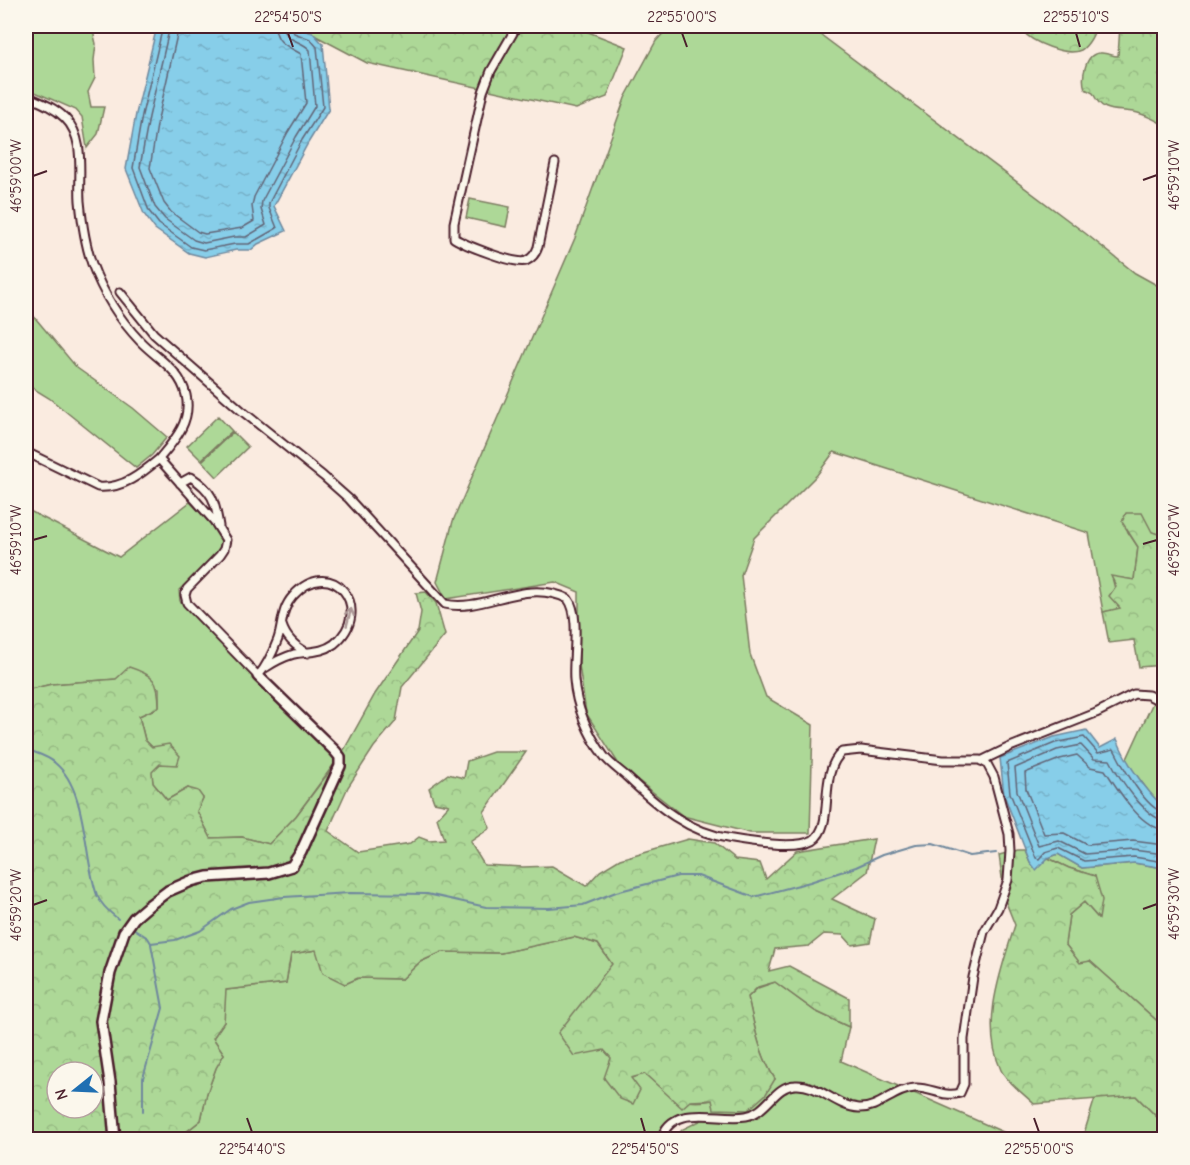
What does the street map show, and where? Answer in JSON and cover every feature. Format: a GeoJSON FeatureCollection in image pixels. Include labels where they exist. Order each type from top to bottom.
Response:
{"type":"FeatureCollection","features":[{"type":"Feature","properties":{"kind":"street"},"geometry":{"type":"LineString","coordinates":[[517,26],[492,70],[483,92],[454,223],[454,238],[515,262],[531,258],[538,247],[555,163]]}},
{"type":"Feature","properties":{"kind":"street"},"geometry":{"type":"LineString","coordinates":[[26,96],[57,111],[72,128],[79,146],[80,201],[86,244],[92,264],[103,289],[127,326],[145,346],[172,369],[183,383],[188,407],[188,415],[174,442],[159,459],[131,480],[120,485],[98,487],[26,452]]}},
{"type":"Feature","properties":{"kind":"street"},"geometry":{"type":"LineString","coordinates":[[120,292],[154,334],[242,411],[349,499],[445,604],[465,604],[534,592],[548,592],[568,599],[574,614],[575,690],[594,741],[612,764],[661,808],[686,824],[726,838],[772,844],[808,842],[814,839],[822,829],[827,782],[836,759],[842,752],[861,750],[942,760],[981,761],[987,764],[994,777],[1009,834],[1008,880],[998,909],[984,932],[973,978],[964,1039],[964,1084],[960,1093],[948,1095],[915,1088],[898,1091],[872,1106],[860,1108],[831,1099],[810,1088],[791,1085],[777,1092],[766,1106],[753,1115],[743,1117],[692,1115],[681,1118],[667,1128],[661,1140]]}},
{"type":"Feature","properties":{"kind":"street"},"geometry":{"type":"LineString","coordinates":[[115,1140],[101,1021],[110,973],[123,932],[134,918],[168,891],[191,881],[207,877],[269,873],[292,866],[302,852],[340,766],[340,757],[335,751],[189,606],[186,592],[189,586],[224,549],[226,540],[220,529],[159,459]]}},
{"type":"Feature","properties":{"kind":"street"},"geometry":{"type":"LineString","coordinates":[[180,483],[191,477],[205,486],[213,498],[220,529]]}},
{"type":"Feature","properties":{"kind":"street"},"geometry":{"type":"LineString","coordinates":[[258,676],[265,668],[278,639],[287,604],[293,596],[313,582],[327,580],[347,593],[351,613],[342,635],[329,647],[288,656],[265,668]]}},
{"type":"Feature","properties":{"kind":"street"},"geometry":{"type":"LineString","coordinates":[[281,623],[286,636],[309,653]]}},
{"type":"Feature","properties":{"kind":"street"},"geometry":{"type":"LineString","coordinates":[[981,761],[1096,713],[1134,694],[1148,695],[1164,703]]}},
{"type":"Feature","properties":{"kind":"green space"},"geometry":{"type":"Polygon","coordinates":[[[26,26],[92,26],[96,44],[95,78],[88,92],[91,107],[104,107],[98,134],[87,148],[82,117],[76,110],[26,88],[26,26]]]}},
{"type":"Feature","properties":{"kind":"green space"},"geometry":{"type":"Polygon","coordinates":[[[297,26],[573,26],[627,47],[607,97],[576,109],[367,63],[297,26]]]}},
{"type":"Feature","properties":{"kind":"green space"},"geometry":{"type":"Polygon","coordinates":[[[670,26],[809,26],[1135,273],[1164,289],[1164,536],[1152,532],[1128,532],[1138,547],[1134,580],[1112,577],[1120,609],[1103,612],[1089,533],[834,452],[817,475],[754,538],[741,575],[750,654],[766,697],[813,725],[810,833],[750,833],[683,816],[620,766],[586,713],[579,665],[579,592],[555,582],[446,599],[437,582],[453,521],[575,238],[625,98],[656,41],[670,26]]]}},
{"type":"Feature","properties":{"kind":"green space"},"geometry":{"type":"Polygon","coordinates":[[[1029,26],[1096,26],[1086,46],[1075,52],[1067,52],[1033,40],[1023,31],[1029,26]]]}},
{"type":"Feature","properties":{"kind":"green space"},"geometry":{"type":"Polygon","coordinates":[[[1120,26],[1164,26],[1164,125],[1138,113],[1106,108],[1101,105],[1093,93],[1085,89],[1085,67],[1091,57],[1102,53],[1118,56],[1120,26]]]}},
{"type":"Feature","properties":{"kind":"green space"},"geometry":{"type":"Polygon","coordinates":[[[470,199],[510,207],[506,227],[466,218],[470,199]]]}},
{"type":"Feature","properties":{"kind":"green space"},"geometry":{"type":"Polygon","coordinates":[[[26,307],[77,368],[133,408],[167,437],[152,455],[136,468],[49,398],[26,384],[26,307]]]}},
{"type":"Feature","properties":{"kind":"green space"},"geometry":{"type":"Polygon","coordinates":[[[218,416],[232,431],[201,460],[187,446],[218,416]]]}},
{"type":"Feature","properties":{"kind":"green space"},"geometry":{"type":"Polygon","coordinates":[[[233,432],[248,447],[217,477],[202,461],[233,432]]]}},
{"type":"Feature","properties":{"kind":"green space"},"geometry":{"type":"Polygon","coordinates":[[[190,502],[219,532],[222,544],[217,554],[179,590],[180,601],[337,760],[296,816],[269,844],[242,837],[211,838],[197,811],[203,798],[188,788],[167,800],[153,783],[151,772],[160,764],[152,747],[145,740],[139,716],[159,707],[159,688],[117,679],[52,684],[26,690],[26,509],[119,557],[190,502]]]}},
{"type":"Feature","properties":{"kind":"green space"},"geometry":{"type":"Polygon","coordinates":[[[1126,513],[1142,513],[1152,532],[1164,536],[1164,665],[1139,667],[1134,640],[1109,643],[1103,612],[1120,608],[1109,596],[1116,586],[1111,576],[1134,580],[1138,547],[1122,522],[1126,513]]]}},
{"type":"Feature","properties":{"kind":"green space"},"geometry":{"type":"Polygon","coordinates":[[[426,592],[436,603],[445,635],[402,687],[396,721],[374,747],[348,787],[328,831],[358,852],[410,844],[419,837],[429,841],[444,840],[437,818],[449,805],[434,802],[429,788],[448,774],[464,778],[467,761],[493,752],[526,752],[484,812],[490,828],[470,842],[484,865],[552,866],[586,886],[600,871],[620,859],[688,839],[714,843],[735,860],[760,863],[766,879],[797,851],[874,839],[867,872],[832,899],[875,919],[870,942],[852,945],[843,935],[824,934],[809,946],[775,949],[769,971],[789,966],[849,998],[849,1027],[815,1011],[775,982],[758,987],[748,997],[761,1049],[775,1079],[766,1094],[748,1110],[714,1109],[712,1100],[690,1101],[682,1108],[645,1074],[631,1078],[640,1090],[633,1104],[620,1099],[604,1078],[611,1058],[604,1050],[574,1056],[558,1033],[612,964],[598,944],[574,937],[501,953],[442,952],[420,962],[402,979],[358,978],[345,984],[323,973],[316,950],[291,954],[286,983],[226,990],[224,1022],[213,1038],[224,1054],[207,1093],[201,1120],[186,1132],[184,1139],[33,1139],[26,1107],[26,690],[52,684],[116,679],[129,667],[149,676],[158,691],[159,707],[139,716],[145,740],[152,747],[169,744],[180,756],[177,765],[160,764],[152,772],[153,783],[167,800],[188,788],[198,791],[203,798],[197,811],[211,838],[242,837],[269,844],[296,816],[345,748],[375,694],[418,631],[421,612],[416,593],[426,592]]]}},
{"type":"Feature","properties":{"kind":"green space"},"geometry":{"type":"Polygon","coordinates":[[[1155,698],[1164,703],[1164,808],[1126,761],[1155,698]]]}},
{"type":"Feature","properties":{"kind":"green space"},"geometry":{"type":"Polygon","coordinates":[[[1025,850],[1030,862],[1048,858],[1069,868],[1095,876],[1102,900],[1099,919],[1084,902],[1069,915],[1065,944],[1080,963],[1090,961],[1164,1027],[1164,1116],[1159,1119],[1136,1096],[1034,1104],[1003,1074],[995,1052],[992,1034],[993,1016],[999,979],[1015,925],[1005,900],[999,855],[1025,850]]]}},
{"type":"Feature","properties":{"kind":"green space"},"geometry":{"type":"Polygon","coordinates":[[[1058,854],[1082,868],[1134,863],[1164,868],[1164,1027],[1090,961],[1080,964],[1065,944],[1069,915],[1084,902],[1098,918],[1095,876],[1069,868],[1048,858],[1058,854]]]}},
{"type":"Feature","properties":{"kind":"green space"},"geometry":{"type":"Polygon","coordinates":[[[574,937],[598,944],[612,964],[604,1050],[612,1058],[605,1078],[645,1074],[671,1094],[698,1102],[720,1098],[775,1079],[761,1049],[748,997],[758,988],[775,982],[815,1011],[849,1027],[841,1061],[1019,1139],[673,1139],[683,1129],[712,1115],[702,1115],[688,1116],[677,1121],[661,1140],[184,1140],[186,1132],[201,1120],[207,1093],[224,1054],[213,1038],[224,1022],[225,990],[286,983],[291,954],[316,950],[345,984],[358,978],[402,979],[420,962],[442,952],[501,953],[574,937]]]}},
{"type":"Feature","properties":{"kind":"green space"},"geometry":{"type":"Polygon","coordinates":[[[1136,1096],[1159,1119],[1164,1116],[1164,1139],[1082,1140],[1095,1098],[1136,1096]]]}},
{"type":"Feature","properties":{"kind":"water"},"geometry":{"type":"Polygon","coordinates":[[[157,26],[289,26],[313,33],[323,44],[329,109],[274,206],[286,231],[258,244],[251,250],[236,250],[205,257],[189,253],[155,229],[144,214],[126,169],[136,114],[157,26]]]}},
{"type":"Feature","properties":{"kind":"water"},"geometry":{"type":"Polygon","coordinates":[[[1086,730],[1100,748],[1117,739],[1137,776],[1164,808],[1164,868],[1134,863],[1082,868],[1058,854],[1048,858],[1036,870],[1030,862],[1004,795],[1000,758],[1054,737],[1086,730]]]}},
{"type":"Feature","properties":{"kind":"waterway"},"geometry":{"type":"LineString","coordinates":[[26,749],[52,761],[66,775],[79,807],[97,895],[118,919]]}},
{"type":"Feature","properties":{"kind":"waterway"},"geometry":{"type":"LineString","coordinates":[[133,928],[148,938],[151,943],[175,940],[200,931],[231,909],[249,902],[284,897],[350,893],[427,894],[486,907],[549,908],[583,905],[616,892],[678,876],[698,876],[754,897],[810,882],[916,845],[933,844],[970,856],[996,853]]}},
{"type":"Feature","properties":{"kind":"waterway"},"geometry":{"type":"LineString","coordinates":[[143,1111],[143,1078],[163,1008],[151,944]]}}]}
